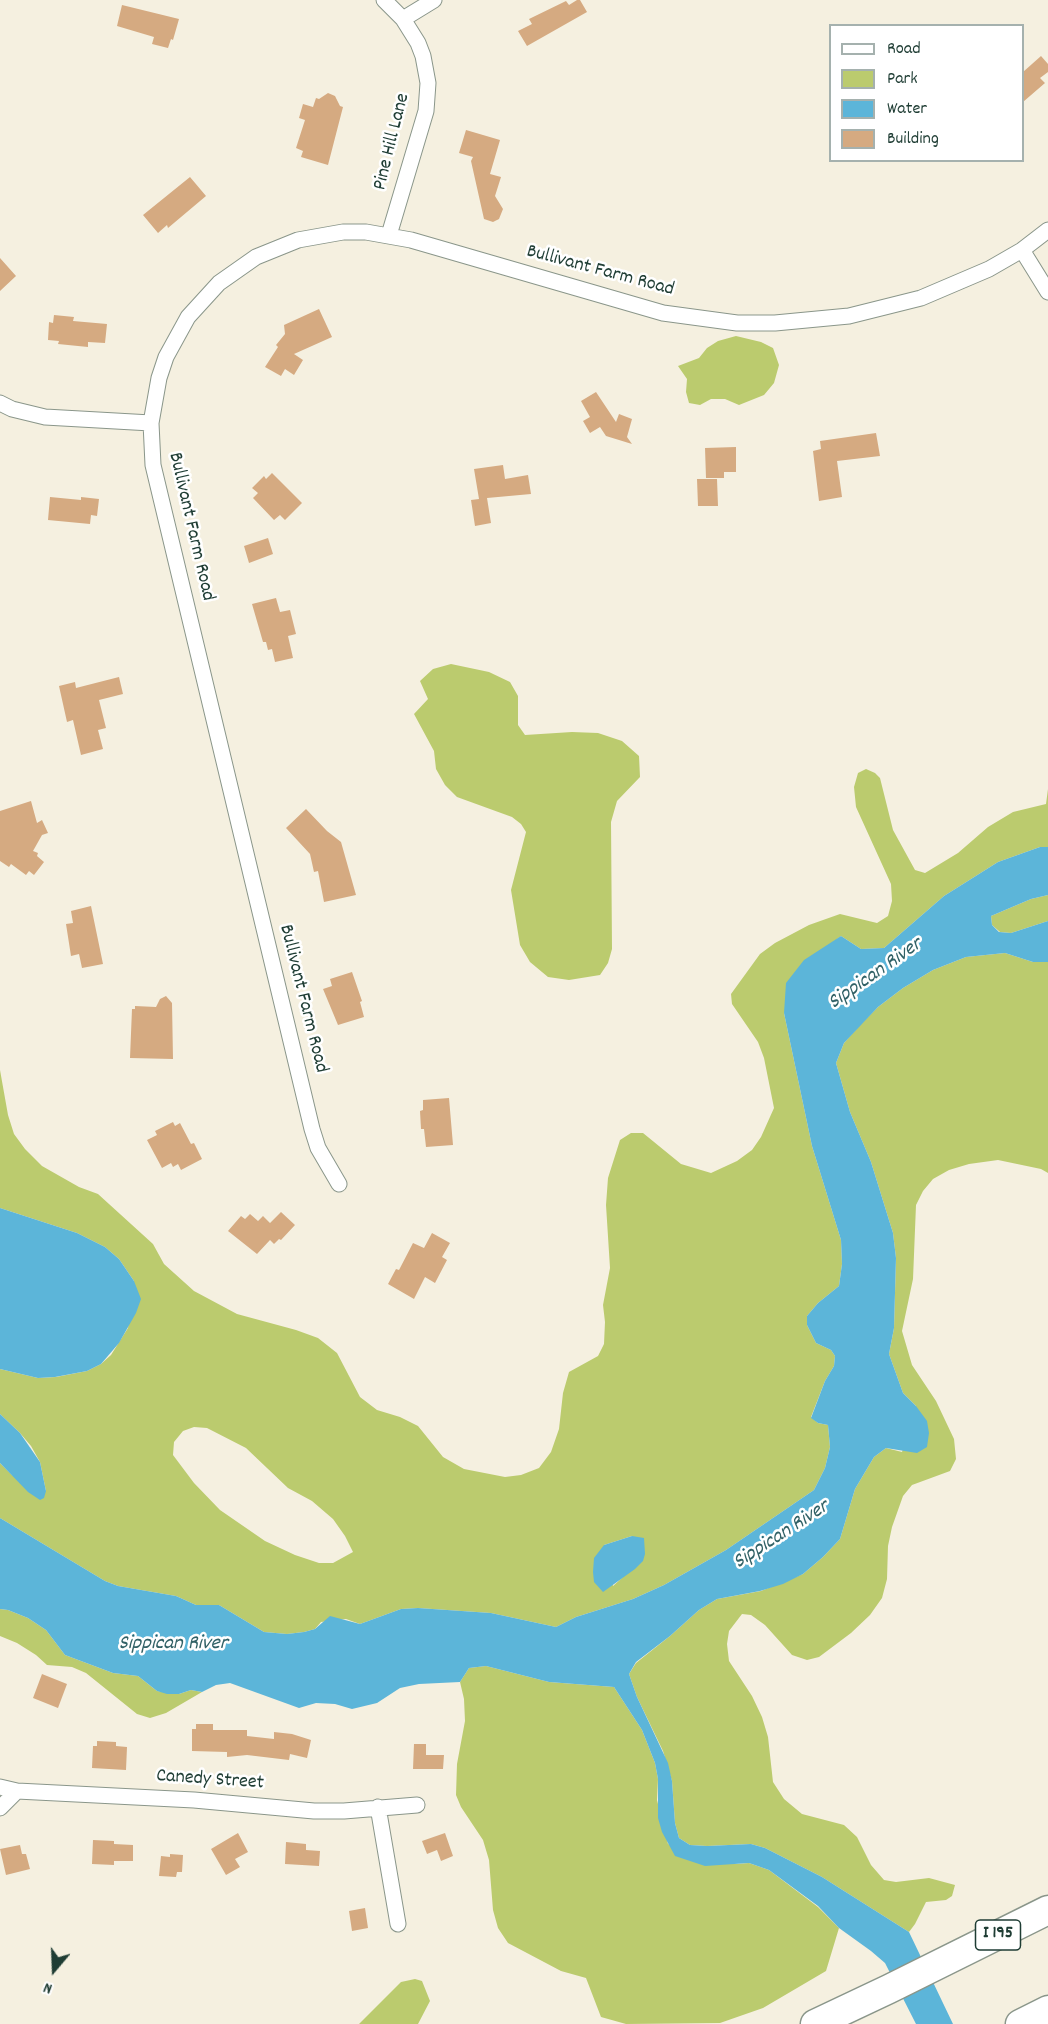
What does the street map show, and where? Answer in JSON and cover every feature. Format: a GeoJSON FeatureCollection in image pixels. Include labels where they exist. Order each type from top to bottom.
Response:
{"type":"FeatureCollection","features":[{"type":"Feature","properties":{"kind":"highway","name":"I 195"},"geometry":{"type":"LineString","coordinates":[[815,2024],[1048,1910]]}},
{"type":"Feature","properties":{"kind":"highway"},"geometry":{"type":"LineString","coordinates":[[1020,2024],[1048,2010]]}},
{"type":"Feature","properties":{"kind":"street","name":"Pine Hill Lane"},"geometry":{"type":"LineString","coordinates":[[384,0],[403,19],[418,43],[427,76],[428,97],[426,111],[389,235]]}},
{"type":"Feature","properties":{"kind":"street"},"geometry":{"type":"LineString","coordinates":[[403,19],[434,0]]}},
{"type":"Feature","properties":{"kind":"street","name":"Bullivant Farm Road"},"geometry":{"type":"LineString","coordinates":[[339,1184],[318,1148],[312,1130],[153,465],[151,423],[159,378],[171,346],[188,317],[219,283],[256,257],[298,240],[343,232],[389,235],[663,313],[737,323],[812,321],[885,308],[956,284],[1022,250],[1048,230]]}},
{"type":"Feature","properties":{"kind":"street"},"geometry":{"type":"LineString","coordinates":[[1022,250],[1048,292]]}},
{"type":"Feature","properties":{"kind":"street"},"geometry":{"type":"LineString","coordinates":[[0,403],[12,409],[45,417],[151,423]]}},
{"type":"Feature","properties":{"kind":"street","name":"Canedy Street"},"geometry":{"type":"LineString","coordinates":[[0,1787],[17,1791],[194,1800],[314,1810],[344,1811],[417,1805]]}},
{"type":"Feature","properties":{"kind":"street"},"geometry":{"type":"LineString","coordinates":[[0,1808],[17,1791]]}},
{"type":"Feature","properties":{"kind":"street"},"geometry":{"type":"LineString","coordinates":[[378,1807],[398,1923]]}},
{"type":"Feature","properties":{"kind":"green space"},"geometry":{"type":"Polygon","coordinates":[[[736,336],[761,342],[773,348],[779,365],[774,383],[764,395],[739,405],[725,399],[711,399],[700,405],[689,403],[686,392],[687,379],[678,366],[699,358],[707,348],[718,341],[736,336]]]}},
{"type":"Feature","properties":{"kind":"green space"},"geometry":{"type":"Polygon","coordinates":[[[451,664],[489,672],[510,682],[518,696],[518,725],[525,735],[598,733],[622,741],[639,756],[640,777],[617,801],[611,822],[612,949],[608,963],[600,975],[569,980],[548,977],[530,962],[520,945],[511,890],[526,832],[521,824],[512,817],[457,797],[445,785],[436,769],[434,751],[414,714],[428,699],[420,681],[433,669],[451,664]]]}},
{"type":"Feature","properties":{"kind":"green space"},"geometry":{"type":"Polygon","coordinates":[[[866,769],[880,778],[893,830],[915,870],[925,873],[958,853],[988,827],[1013,812],[1046,804],[1048,789],[1048,847],[1040,847],[998,862],[944,896],[884,948],[861,949],[841,936],[827,947],[784,1013],[812,1146],[841,1240],[842,1264],[839,1286],[818,1303],[807,1316],[807,1325],[816,1343],[831,1350],[835,1356],[834,1366],[825,1381],[811,1417],[818,1423],[828,1425],[830,1447],[825,1468],[814,1490],[726,1550],[664,1585],[633,1599],[576,1617],[556,1627],[491,1613],[418,1608],[401,1609],[360,1624],[346,1619],[321,1622],[315,1629],[304,1632],[287,1634],[264,1632],[219,1605],[196,1605],[176,1596],[118,1586],[105,1581],[0,1518],[0,1463],[12,1475],[46,1491],[40,1462],[31,1446],[0,1414],[0,1369],[38,1378],[87,1371],[101,1364],[111,1355],[128,1328],[134,1281],[119,1259],[105,1247],[77,1233],[0,1208],[0,1070],[8,1115],[14,1134],[25,1149],[42,1166],[79,1187],[98,1194],[153,1244],[164,1264],[194,1291],[237,1314],[318,1338],[337,1353],[360,1397],[377,1410],[400,1417],[418,1426],[443,1457],[464,1469],[505,1477],[521,1475],[539,1468],[551,1452],[559,1429],[563,1393],[569,1372],[598,1356],[604,1344],[603,1305],[610,1268],[606,1205],[608,1178],[620,1140],[631,1133],[643,1133],[681,1164],[711,1173],[737,1161],[752,1150],[761,1137],[774,1108],[764,1058],[758,1042],[732,1004],[731,994],[760,954],[775,943],[809,925],[840,914],[877,923],[888,916],[892,901],[891,884],[856,807],[854,787],[858,773],[866,769]],[[194,1427],[183,1431],[174,1442],[173,1455],[194,1483],[220,1510],[265,1541],[319,1563],[333,1563],[353,1552],[333,1519],[312,1501],[288,1488],[246,1448],[207,1428],[194,1427]],[[632,1536],[604,1545],[613,1586],[623,1577],[632,1536]]]}},
{"type":"Feature","properties":{"kind":"green space"},"geometry":{"type":"Polygon","coordinates":[[[1048,895],[1048,921],[1011,933],[1000,932],[992,925],[991,916],[1031,899],[1048,895]]]}},
{"type":"Feature","properties":{"kind":"green space"},"geometry":{"type":"Polygon","coordinates":[[[1005,953],[1033,962],[1048,962],[1048,1173],[1041,1169],[998,1160],[969,1164],[949,1170],[933,1179],[923,1191],[916,1205],[913,1279],[902,1331],[912,1365],[936,1401],[954,1439],[956,1459],[950,1471],[912,1485],[903,1496],[888,1546],[887,1579],[882,1598],[870,1615],[851,1633],[819,1657],[807,1660],[792,1655],[765,1625],[751,1615],[742,1614],[729,1631],[727,1644],[729,1661],[752,1696],[762,1717],[768,1737],[773,1782],[784,1799],[802,1814],[844,1825],[857,1837],[871,1865],[884,1880],[896,1882],[929,1878],[955,1885],[952,1896],[946,1900],[926,1902],[909,1932],[822,1877],[765,1848],[751,1844],[690,1845],[679,1838],[675,1823],[672,1781],[663,1751],[637,1697],[629,1674],[636,1663],[699,1610],[717,1599],[761,1591],[803,1574],[840,1539],[855,1489],[874,1457],[886,1448],[902,1452],[916,1406],[903,1393],[889,1354],[894,1328],[896,1258],[893,1233],[871,1162],[850,1112],[836,1063],[844,1043],[859,1026],[878,1007],[903,988],[933,970],[966,957],[1005,953]]]}},
{"type":"Feature","properties":{"kind":"green space"},"geometry":{"type":"Polygon","coordinates":[[[0,1609],[28,1618],[46,1630],[65,1655],[113,1673],[138,1676],[157,1691],[179,1694],[191,1690],[202,1692],[166,1713],[150,1718],[137,1714],[86,1673],[72,1667],[47,1665],[17,1643],[0,1636],[0,1609]]]}},
{"type":"Feature","properties":{"kind":"green space"},"geometry":{"type":"Polygon","coordinates":[[[486,1666],[549,1682],[614,1687],[642,1730],[655,1763],[658,1779],[657,1800],[668,1844],[736,1864],[749,1863],[769,1870],[818,1907],[839,1928],[826,1971],[763,2008],[720,2023],[626,2024],[601,2017],[586,1978],[561,1971],[508,1943],[498,1928],[493,1910],[489,1860],[483,1840],[461,1807],[456,1795],[457,1764],[465,1721],[464,1699],[460,1682],[469,1668],[486,1666]]]}},
{"type":"Feature","properties":{"kind":"green space"},"geometry":{"type":"Polygon","coordinates":[[[415,1979],[422,1981],[430,2001],[418,2024],[359,2024],[401,1982],[415,1979]]]}},
{"type":"Feature","properties":{"kind":"water","name":"Sippican River"},"geometry":{"type":"Polygon","coordinates":[[[1040,847],[1048,847],[1048,895],[1031,899],[991,916],[992,925],[999,932],[1011,933],[1048,921],[1048,962],[1033,962],[1005,953],[966,957],[933,970],[903,988],[878,1007],[844,1043],[836,1063],[850,1112],[871,1162],[893,1233],[896,1258],[894,1328],[889,1354],[903,1393],[927,1421],[929,1433],[927,1447],[917,1453],[886,1448],[874,1457],[855,1489],[840,1539],[803,1574],[783,1584],[760,1591],[717,1599],[699,1610],[636,1662],[629,1674],[637,1697],[668,1763],[679,1838],[690,1845],[751,1844],[765,1848],[822,1877],[909,1932],[953,2024],[916,2024],[885,1963],[839,1928],[818,1906],[769,1870],[749,1863],[705,1866],[675,1856],[662,1832],[658,1818],[658,1779],[655,1763],[642,1730],[614,1687],[549,1682],[486,1666],[469,1668],[460,1682],[419,1684],[400,1688],[377,1703],[352,1709],[335,1704],[316,1703],[299,1708],[230,1683],[216,1685],[202,1692],[191,1690],[179,1694],[167,1694],[157,1691],[138,1676],[113,1673],[65,1655],[46,1630],[28,1618],[0,1609],[0,1518],[105,1581],[118,1586],[176,1596],[196,1605],[219,1605],[264,1632],[287,1634],[304,1632],[315,1629],[330,1616],[360,1624],[401,1609],[418,1608],[491,1613],[556,1627],[576,1617],[633,1599],[664,1585],[726,1550],[814,1490],[825,1468],[830,1447],[828,1425],[818,1423],[811,1418],[825,1381],[834,1366],[835,1356],[831,1350],[816,1343],[807,1325],[807,1316],[818,1303],[839,1286],[842,1264],[841,1240],[812,1146],[784,1013],[786,983],[804,960],[841,936],[861,949],[884,948],[944,896],[998,862],[1040,847]]]}},
{"type":"Feature","properties":{"kind":"water"},"geometry":{"type":"Polygon","coordinates":[[[0,1208],[77,1233],[105,1247],[119,1259],[134,1281],[141,1299],[136,1313],[119,1343],[101,1364],[87,1371],[38,1378],[0,1369],[0,1208]]]}},
{"type":"Feature","properties":{"kind":"water"},"geometry":{"type":"Polygon","coordinates":[[[0,1414],[20,1433],[40,1462],[46,1491],[44,1498],[40,1500],[28,1492],[0,1463],[0,1414]]]}},
{"type":"Feature","properties":{"kind":"water"},"geometry":{"type":"Polygon","coordinates":[[[632,1536],[644,1538],[643,1561],[603,1592],[594,1582],[594,1558],[604,1545],[632,1536]]]}},
{"type":"Feature","properties":{"kind":"building"},"geometry":{"type":"Polygon","coordinates":[[[580,0],[587,12],[527,46],[518,31],[532,24],[529,19],[566,1],[569,5],[580,0]]]}},
{"type":"Feature","properties":{"kind":"building"},"geometry":{"type":"Polygon","coordinates":[[[122,5],[179,19],[173,40],[171,39],[168,48],[152,44],[154,37],[117,26],[122,5]]]}},
{"type":"Feature","properties":{"kind":"building"},"geometry":{"type":"Polygon","coordinates":[[[1041,56],[1048,64],[1048,72],[1040,78],[1045,83],[1024,101],[1024,71],[1041,56]]]}},
{"type":"Feature","properties":{"kind":"building"},"geometry":{"type":"Polygon","coordinates":[[[328,93],[335,96],[340,106],[343,107],[328,165],[301,157],[303,151],[296,148],[305,120],[299,118],[303,104],[313,107],[316,98],[319,99],[328,93]]]}},
{"type":"Feature","properties":{"kind":"building"},"geometry":{"type":"Polygon","coordinates":[[[466,130],[500,140],[490,174],[501,177],[495,196],[503,209],[499,219],[493,222],[484,219],[471,161],[473,157],[459,153],[466,130]]]}},
{"type":"Feature","properties":{"kind":"building"},"geometry":{"type":"Polygon","coordinates":[[[190,177],[206,196],[168,228],[167,225],[158,233],[143,215],[190,177]]]}},
{"type":"Feature","properties":{"kind":"building"},"geometry":{"type":"Polygon","coordinates":[[[0,258],[16,276],[0,291],[0,258]]]}},
{"type":"Feature","properties":{"kind":"building"},"geometry":{"type":"Polygon","coordinates":[[[319,309],[332,337],[294,354],[303,360],[294,375],[285,369],[281,376],[265,367],[278,347],[276,345],[285,334],[284,325],[319,309]]]}},
{"type":"Feature","properties":{"kind":"building"},"geometry":{"type":"Polygon","coordinates":[[[54,315],[74,317],[73,321],[107,324],[105,343],[88,342],[88,347],[58,344],[59,341],[48,340],[49,322],[53,323],[54,315]]]}},
{"type":"Feature","properties":{"kind":"building"},"geometry":{"type":"Polygon","coordinates":[[[596,392],[616,422],[619,414],[632,419],[627,437],[632,444],[606,436],[600,427],[590,433],[583,421],[590,417],[581,401],[596,392]]]}},
{"type":"Feature","properties":{"kind":"building"},"geometry":{"type":"Polygon","coordinates":[[[876,433],[880,456],[837,461],[842,497],[819,501],[813,451],[821,449],[820,441],[876,433]]]}},
{"type":"Feature","properties":{"kind":"building"},"geometry":{"type":"Polygon","coordinates":[[[736,447],[736,472],[724,472],[724,478],[706,478],[705,448],[736,447]]]}},
{"type":"Feature","properties":{"kind":"building"},"geometry":{"type":"Polygon","coordinates":[[[503,465],[505,479],[528,475],[531,494],[487,498],[491,523],[475,526],[471,500],[479,499],[474,469],[503,465]]]}},
{"type":"Feature","properties":{"kind":"building"},"geometry":{"type":"Polygon","coordinates":[[[272,473],[302,503],[285,520],[280,515],[274,520],[253,498],[258,493],[252,488],[264,476],[266,479],[272,473]]]}},
{"type":"Feature","properties":{"kind":"building"},"geometry":{"type":"Polygon","coordinates":[[[697,479],[717,479],[718,506],[698,506],[697,479]]]}},
{"type":"Feature","properties":{"kind":"building"},"geometry":{"type":"Polygon","coordinates":[[[50,497],[99,499],[97,516],[91,515],[90,524],[48,520],[50,497]]]}},
{"type":"Feature","properties":{"kind":"building"},"geometry":{"type":"Polygon","coordinates":[[[268,538],[273,554],[249,563],[244,546],[268,538]]]}},
{"type":"Feature","properties":{"kind":"building"},"geometry":{"type":"Polygon","coordinates":[[[276,598],[280,612],[290,610],[296,634],[288,636],[293,658],[275,662],[272,649],[268,650],[266,642],[263,642],[252,604],[276,598]]]}},
{"type":"Feature","properties":{"kind":"building"},"geometry":{"type":"Polygon","coordinates":[[[119,677],[123,694],[99,700],[106,728],[98,730],[103,749],[81,755],[73,720],[67,722],[59,686],[75,682],[76,688],[119,677]]]}},
{"type":"Feature","properties":{"kind":"building"},"geometry":{"type":"Polygon","coordinates":[[[31,801],[37,823],[42,820],[48,833],[42,835],[33,851],[38,853],[37,856],[44,862],[34,875],[29,871],[26,875],[11,864],[9,867],[0,861],[0,811],[31,801]]]}},
{"type":"Feature","properties":{"kind":"building"},"geometry":{"type":"Polygon","coordinates":[[[306,809],[341,842],[356,895],[324,902],[318,871],[314,872],[310,854],[286,828],[306,809]]]}},
{"type":"Feature","properties":{"kind":"building"},"geometry":{"type":"Polygon","coordinates":[[[91,906],[103,964],[82,968],[79,954],[71,956],[66,924],[73,923],[71,911],[91,906]]]}},
{"type":"Feature","properties":{"kind":"building"},"geometry":{"type":"Polygon","coordinates":[[[352,972],[362,1001],[360,1002],[364,1017],[338,1025],[323,989],[332,986],[330,979],[352,972]]]}},
{"type":"Feature","properties":{"kind":"building"},"geometry":{"type":"Polygon","coordinates":[[[166,996],[172,1003],[173,1059],[130,1058],[132,1009],[135,1009],[135,1006],[156,1007],[160,999],[166,996]]]}},
{"type":"Feature","properties":{"kind":"building"},"geometry":{"type":"Polygon","coordinates":[[[449,1098],[453,1145],[426,1147],[424,1129],[421,1129],[420,1111],[423,1110],[423,1100],[449,1098]]]}},
{"type":"Feature","properties":{"kind":"building"},"geometry":{"type":"Polygon","coordinates":[[[173,1122],[175,1126],[180,1123],[202,1159],[181,1170],[178,1164],[173,1167],[171,1163],[162,1168],[147,1140],[157,1135],[155,1131],[173,1122]]]}},
{"type":"Feature","properties":{"kind":"building"},"geometry":{"type":"Polygon","coordinates":[[[281,1212],[295,1225],[281,1240],[279,1239],[274,1244],[270,1240],[257,1254],[228,1231],[241,1216],[245,1219],[250,1214],[258,1221],[263,1216],[270,1223],[281,1212]]]}},
{"type":"Feature","properties":{"kind":"building"},"geometry":{"type":"Polygon","coordinates":[[[432,1233],[450,1243],[442,1257],[447,1260],[435,1283],[425,1277],[414,1299],[388,1284],[396,1269],[399,1270],[413,1243],[424,1248],[432,1233]]]}},
{"type":"Feature","properties":{"kind":"building"},"geometry":{"type":"Polygon","coordinates":[[[42,1674],[67,1684],[58,1708],[33,1698],[42,1674]]]}},
{"type":"Feature","properties":{"kind":"building"},"geometry":{"type":"Polygon","coordinates":[[[196,1724],[213,1724],[213,1730],[247,1730],[247,1736],[274,1739],[274,1732],[292,1734],[311,1740],[307,1758],[290,1754],[289,1760],[247,1755],[227,1757],[227,1752],[192,1751],[192,1729],[196,1729],[196,1724]]]}},
{"type":"Feature","properties":{"kind":"building"},"geometry":{"type":"Polygon","coordinates":[[[97,1741],[116,1742],[116,1746],[127,1747],[126,1770],[92,1768],[93,1746],[97,1746],[97,1741]]]}},
{"type":"Feature","properties":{"kind":"building"},"geometry":{"type":"Polygon","coordinates":[[[414,1744],[426,1744],[426,1755],[444,1755],[443,1769],[413,1769],[414,1744]]]}},
{"type":"Feature","properties":{"kind":"building"},"geometry":{"type":"Polygon","coordinates":[[[238,1833],[248,1852],[235,1859],[240,1867],[226,1875],[211,1849],[238,1833]]]}},
{"type":"Feature","properties":{"kind":"building"},"geometry":{"type":"Polygon","coordinates":[[[445,1833],[453,1856],[441,1861],[437,1850],[427,1854],[422,1841],[445,1833]]]}},
{"type":"Feature","properties":{"kind":"building"},"geometry":{"type":"Polygon","coordinates":[[[93,1840],[133,1845],[133,1861],[114,1861],[114,1865],[92,1864],[93,1840]]]}},
{"type":"Feature","properties":{"kind":"building"},"geometry":{"type":"Polygon","coordinates":[[[286,1842],[306,1844],[306,1850],[320,1851],[319,1866],[285,1864],[286,1842]]]}},
{"type":"Feature","properties":{"kind":"building"},"geometry":{"type":"Polygon","coordinates":[[[20,1845],[22,1854],[26,1854],[30,1869],[6,1875],[0,1849],[20,1845]]]}},
{"type":"Feature","properties":{"kind":"building"},"geometry":{"type":"Polygon","coordinates":[[[170,1854],[183,1855],[182,1872],[177,1872],[176,1877],[159,1876],[161,1856],[170,1857],[170,1854]]]}},
{"type":"Feature","properties":{"kind":"building"},"geometry":{"type":"Polygon","coordinates":[[[365,1908],[368,1928],[352,1931],[349,1911],[365,1908]]]}}]}
